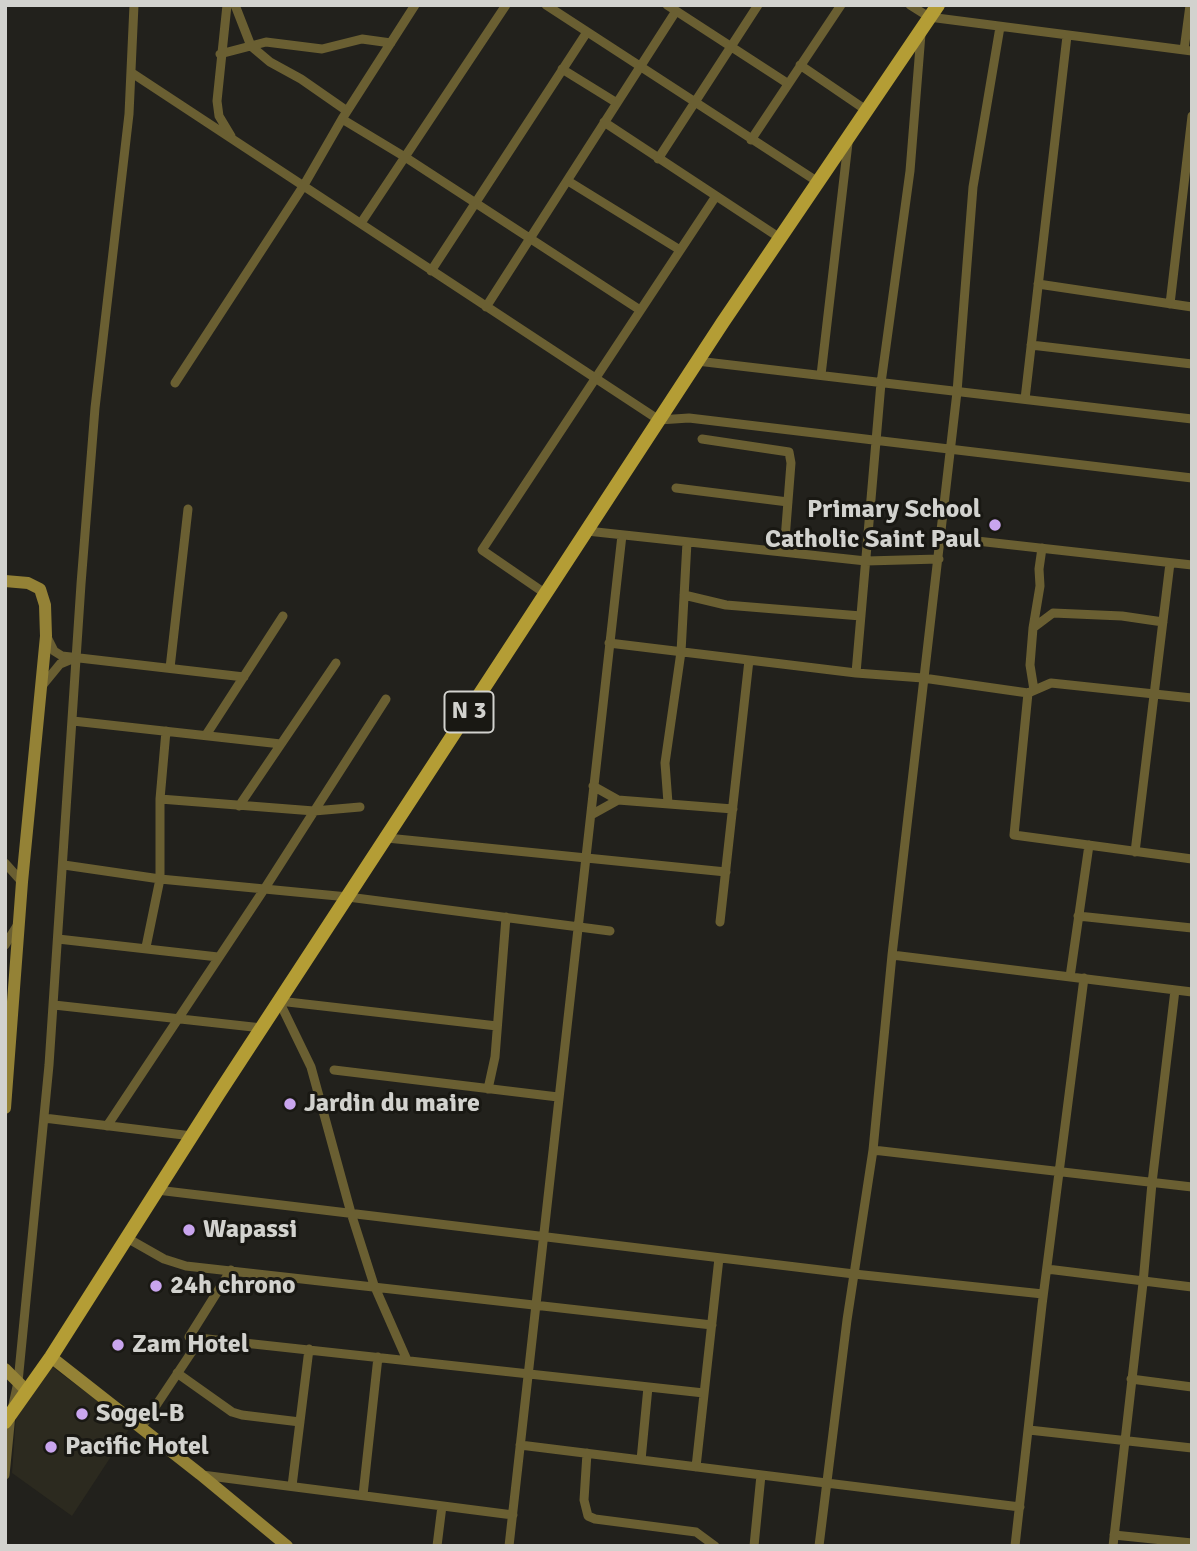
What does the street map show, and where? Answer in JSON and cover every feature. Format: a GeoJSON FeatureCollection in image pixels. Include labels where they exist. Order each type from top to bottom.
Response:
{"type":"FeatureCollection","features":[{"type":"Feature","properties":{"kind":"main road","name":"N 3"},"geometry":{"type":"LineString","coordinates":[[8,1418],[22,1387],[51,1357],[261,1028],[697,361],[934,11]]}},
{"type":"Feature","properties":{"kind":"street"},"geometry":{"type":"LineString","coordinates":[[22,1387],[54,1005],[95,408],[132,73],[134,5]]}},
{"type":"Feature","properties":{"kind":"street"},"geometry":{"type":"LineString","coordinates":[[227,5],[217,101],[219,116],[233,139]]}},
{"type":"Feature","properties":{"kind":"street"},"geometry":{"type":"LineString","coordinates":[[234,5],[251,46],[270,62],[301,79],[345,115],[405,157],[640,310]]}},
{"type":"Feature","properties":{"kind":"street"},"geometry":{"type":"LineString","coordinates":[[175,383],[304,186],[345,115],[415,5]]}},
{"type":"Feature","properties":{"kind":"street"},"geometry":{"type":"LineString","coordinates":[[361,223],[506,5]]}},
{"type":"Feature","properties":{"kind":"street"},"geometry":{"type":"LineString","coordinates":[[546,5],[818,182]]}},
{"type":"Feature","properties":{"kind":"street"},"geometry":{"type":"LineString","coordinates":[[667,5],[788,83]]}},
{"type":"Feature","properties":{"kind":"street"},"geometry":{"type":"LineString","coordinates":[[658,159],[758,5]]}},
{"type":"Feature","properties":{"kind":"street"},"geometry":{"type":"LineString","coordinates":[[751,140],[841,5]]}},
{"type":"Feature","properties":{"kind":"street"},"geometry":{"type":"LineString","coordinates":[[910,5],[1000,26],[1188,50],[1189,5]]}},
{"type":"Feature","properties":{"kind":"street"},"geometry":{"type":"LineString","coordinates":[[486,307],[676,11]]}},
{"type":"Feature","properties":{"kind":"street"},"geometry":{"type":"LineString","coordinates":[[819,1546],[873,1150],[892,955],[951,450],[973,187],[1000,26]]}},
{"type":"Feature","properties":{"kind":"street"},"geometry":{"type":"LineString","coordinates":[[431,271],[587,32]]}},
{"type":"Feature","properties":{"kind":"street"},"geometry":{"type":"LineString","coordinates":[[856,673],[881,383],[910,171],[921,32]]}},
{"type":"Feature","properties":{"kind":"street"},"geometry":{"type":"LineString","coordinates":[[1025,399],[1067,36]]}},
{"type":"Feature","properties":{"kind":"street"},"geometry":{"type":"LineString","coordinates":[[220,54],[276,42],[322,49],[362,39],[391,43]]}},
{"type":"Feature","properties":{"kind":"street"},"geometry":{"type":"LineString","coordinates":[[800,65],[866,110]]}},
{"type":"Feature","properties":{"kind":"street"},"geometry":{"type":"LineString","coordinates":[[562,69],[617,103]]}},
{"type":"Feature","properties":{"kind":"street"},"geometry":{"type":"LineString","coordinates":[[132,73],[659,420],[690,418],[1192,478]]}},
{"type":"Feature","properties":{"kind":"street"},"geometry":{"type":"LineString","coordinates":[[1170,304],[1192,116]]}},
{"type":"Feature","properties":{"kind":"street"},"geometry":{"type":"LineString","coordinates":[[604,122],[780,238]]}},
{"type":"Feature","properties":{"kind":"street"},"geometry":{"type":"LineString","coordinates":[[821,375],[848,137]]}},
{"type":"Feature","properties":{"kind":"street"},"geometry":{"type":"LineString","coordinates":[[568,181],[680,250]]}},
{"type":"Feature","properties":{"kind":"street"},"geometry":{"type":"LineString","coordinates":[[546,594],[482,550],[716,197]]}},
{"type":"Feature","properties":{"kind":"street"},"geometry":{"type":"LineString","coordinates":[[1038,284],[1192,307]]}},
{"type":"Feature","properties":{"kind":"street"},"geometry":{"type":"LineString","coordinates":[[1031,345],[1192,364]]}},
{"type":"Feature","properties":{"kind":"street"},"geometry":{"type":"LineString","coordinates":[[697,361],[1192,419]]}},
{"type":"Feature","properties":{"kind":"street"},"geometry":{"type":"LineString","coordinates":[[702,439],[789,452],[791,463],[784,552]]}},
{"type":"Feature","properties":{"kind":"street"},"geometry":{"type":"LineString","coordinates":[[676,488],[788,502]]}},
{"type":"Feature","properties":{"kind":"street"},"geometry":{"type":"LineString","coordinates":[[170,668],[188,509]]}},
{"type":"Feature","properties":{"kind":"street"},"geometry":{"type":"LineString","coordinates":[[587,531],[866,561],[939,558]]}},
{"type":"Feature","properties":{"kind":"street"},"geometry":{"type":"LineString","coordinates":[[509,1546],[622,535]]}},
{"type":"Feature","properties":{"kind":"street"},"geometry":{"type":"LineString","coordinates":[[941,537],[1192,565]]}},
{"type":"Feature","properties":{"kind":"street"},"geometry":{"type":"LineString","coordinates":[[667,803],[665,763],[681,652],[687,542]]}},
{"type":"Feature","properties":{"kind":"street"},"geometry":{"type":"LineString","coordinates":[[1042,548],[1030,665],[1031,691],[1014,835],[1192,859]]}},
{"type":"Feature","properties":{"kind":"street"},"geometry":{"type":"LineString","coordinates":[[1135,852],[1170,563]]}},
{"type":"Feature","properties":{"kind":"street"},"geometry":{"type":"LineString","coordinates":[[5,581],[28,583],[40,589],[45,606],[46,631],[22,882],[5,1104]]}},
{"type":"Feature","properties":{"kind":"street"},"geometry":{"type":"LineString","coordinates":[[684,595],[726,605],[861,616]]}},
{"type":"Feature","properties":{"kind":"street"},"geometry":{"type":"LineString","coordinates":[[1038,597],[1053,613]]}},
{"type":"Feature","properties":{"kind":"street"},"geometry":{"type":"LineString","coordinates":[[1033,628],[1053,613],[1122,616],[1163,622]]}},
{"type":"Feature","properties":{"kind":"street"},"geometry":{"type":"LineString","coordinates":[[206,736],[283,616]]}},
{"type":"Feature","properties":{"kind":"street"},"geometry":{"type":"LineString","coordinates":[[46,631],[54,651],[62,656],[244,677]]}},
{"type":"Feature","properties":{"kind":"street"},"geometry":{"type":"LineString","coordinates":[[610,643],[1031,691],[1051,683],[1192,698]]}},
{"type":"Feature","properties":{"kind":"street"},"geometry":{"type":"LineString","coordinates":[[41,686],[60,664],[77,658]]}},
{"type":"Feature","properties":{"kind":"street"},"geometry":{"type":"LineString","coordinates":[[720,922],[749,660]]}},
{"type":"Feature","properties":{"kind":"street"},"geometry":{"type":"LineString","coordinates":[[239,806],[336,663]]}},
{"type":"Feature","properties":{"kind":"street"},"geometry":{"type":"LineString","coordinates":[[107,1126],[386,699]]}},
{"type":"Feature","properties":{"kind":"street"},"geometry":{"type":"LineString","coordinates":[[73,721],[281,744]]}},
{"type":"Feature","properties":{"kind":"street"},"geometry":{"type":"LineString","coordinates":[[146,947],[160,879],[160,799],[166,731]]}},
{"type":"Feature","properties":{"kind":"street"},"geometry":{"type":"LineString","coordinates":[[593,786],[618,800],[733,809]]}},
{"type":"Feature","properties":{"kind":"street"},"geometry":{"type":"LineString","coordinates":[[160,799],[314,811],[360,807]]}},
{"type":"Feature","properties":{"kind":"street"},"geometry":{"type":"LineString","coordinates":[[592,815],[618,800]]}},
{"type":"Feature","properties":{"kind":"street"},"geometry":{"type":"LineString","coordinates":[[387,838],[726,872]]}},
{"type":"Feature","properties":{"kind":"street"},"geometry":{"type":"LineString","coordinates":[[1070,977],[1089,845]]}},
{"type":"Feature","properties":{"kind":"street"},"geometry":{"type":"LineString","coordinates":[[5,863],[22,882]]}},
{"type":"Feature","properties":{"kind":"street"},"geometry":{"type":"LineString","coordinates":[[64,865],[160,879],[348,897],[610,931]]}},
{"type":"Feature","properties":{"kind":"street"},"geometry":{"type":"LineString","coordinates":[[1078,916],[1192,928]]}},
{"type":"Feature","properties":{"kind":"street"},"geometry":{"type":"LineString","coordinates":[[488,1089],[495,1057],[506,917]]}},
{"type":"Feature","properties":{"kind":"street"},"geometry":{"type":"LineString","coordinates":[[5,945],[19,924]]}},
{"type":"Feature","properties":{"kind":"street"},"geometry":{"type":"LineString","coordinates":[[58,939],[218,957]]}},
{"type":"Feature","properties":{"kind":"street"},"geometry":{"type":"LineString","coordinates":[[892,955],[1192,992]]}},
{"type":"Feature","properties":{"kind":"street"},"geometry":{"type":"LineString","coordinates":[[1015,1546],[1043,1294],[1084,978]]}},
{"type":"Feature","properties":{"kind":"street"},"geometry":{"type":"LineString","coordinates":[[1113,1546],[1175,989]]}},
{"type":"Feature","properties":{"kind":"street"},"geometry":{"type":"LineString","coordinates":[[279,1001],[497,1026]]}},
{"type":"Feature","properties":{"kind":"street"},"geometry":{"type":"LineString","coordinates":[[279,1001],[311,1067],[351,1213],[374,1285],[407,1360]]}},
{"type":"Feature","properties":{"kind":"street"},"geometry":{"type":"LineString","coordinates":[[54,1005],[261,1028]]}},
{"type":"Feature","properties":{"kind":"street"},"geometry":{"type":"LineString","coordinates":[[334,1070],[558,1097]]}},
{"type":"Feature","properties":{"kind":"street"},"geometry":{"type":"LineString","coordinates":[[44,1118],[192,1136]]}},
{"type":"Feature","properties":{"kind":"street"},"geometry":{"type":"LineString","coordinates":[[873,1150],[1192,1187]]}},
{"type":"Feature","properties":{"kind":"street"},"geometry":{"type":"LineString","coordinates":[[157,1190],[854,1274],[1043,1294]]}},
{"type":"Feature","properties":{"kind":"street"},"geometry":{"type":"LineString","coordinates":[[127,1238],[173,1263],[712,1325]]}},
{"type":"Feature","properties":{"kind":"street"},"geometry":{"type":"LineString","coordinates":[[696,1467],[719,1258]]}},
{"type":"Feature","properties":{"kind":"street"},"geometry":{"type":"LineString","coordinates":[[1047,1269],[1192,1287]]}},
{"type":"Feature","properties":{"kind":"street"},"geometry":{"type":"LineString","coordinates":[[232,1270],[189,1336],[704,1393]]}},
{"type":"Feature","properties":{"kind":"street"},"geometry":{"type":"LineString","coordinates":[[141,1427],[201,1338]]}},
{"type":"Feature","properties":{"kind":"street"},"geometry":{"type":"LineString","coordinates":[[292,1486],[309,1349]]}},
{"type":"Feature","properties":{"kind":"street"},"geometry":{"type":"LineString","coordinates":[[51,1357],[287,1546]]}},
{"type":"Feature","properties":{"kind":"street"},"geometry":{"type":"LineString","coordinates":[[363,1496],[378,1357]]}},
{"type":"Feature","properties":{"kind":"street"},"geometry":{"type":"LineString","coordinates":[[5,1369],[22,1387]]}},
{"type":"Feature","properties":{"kind":"street"},"geometry":{"type":"LineString","coordinates":[[177,1373],[232,1412],[300,1422]]}},
{"type":"Feature","properties":{"kind":"street"},"geometry":{"type":"LineString","coordinates":[[1131,1379],[1192,1387]]}},
{"type":"Feature","properties":{"kind":"street"},"geometry":{"type":"LineString","coordinates":[[641,1460],[648,1387]]}},
{"type":"Feature","properties":{"kind":"street"},"geometry":{"type":"LineString","coordinates":[[5,1475],[8,1418]]}},
{"type":"Feature","properties":{"kind":"street"},"geometry":{"type":"LineString","coordinates":[[1029,1430],[1192,1448]]}},
{"type":"Feature","properties":{"kind":"street"},"geometry":{"type":"LineString","coordinates":[[520,1445],[1020,1507]]}},
{"type":"Feature","properties":{"kind":"street"},"geometry":{"type":"LineString","coordinates":[[587,1453],[584,1500],[588,1516],[602,1521],[696,1532],[715,1546]]}},
{"type":"Feature","properties":{"kind":"street"},"geometry":{"type":"LineString","coordinates":[[200,1474],[513,1515]]}},
{"type":"Feature","properties":{"kind":"street"},"geometry":{"type":"LineString","coordinates":[[754,1546],[761,1475]]}},
{"type":"Feature","properties":{"kind":"street"},"geometry":{"type":"LineString","coordinates":[[437,1546],[442,1506]]}},
{"type":"Feature","properties":{"kind":"street"},"geometry":{"type":"LineString","coordinates":[[1114,1535],[1192,1544]]}},
{"type":"Feature","properties":{"kind":"shaded area"},"geometry":{"type":"Polygon","coordinates":[[[51,1366],[131,1426],[72,1516],[12,1473],[16,1417],[51,1366]]]}},
{"type":"Feature","properties":{"kind":"place","name":"Primary School Catholic Saint Paul"},"geometry":{"type":"Point","coordinates":[995,525]}},
{"type":"Feature","properties":{"kind":"place","name":"Jardin du maire"},"geometry":{"type":"Point","coordinates":[290,1104]}},
{"type":"Feature","properties":{"kind":"place","name":"Wapassi"},"geometry":{"type":"Point","coordinates":[189,1230]}},
{"type":"Feature","properties":{"kind":"place","name":"24h chrono"},"geometry":{"type":"Point","coordinates":[156,1286]}},
{"type":"Feature","properties":{"kind":"place","name":"Zam Hotel"},"geometry":{"type":"Point","coordinates":[118,1345]}},
{"type":"Feature","properties":{"kind":"place","name":"Sogel-B"},"geometry":{"type":"Point","coordinates":[82,1414]}},
{"type":"Feature","properties":{"kind":"place","name":"Pacific Hotel"},"geometry":{"type":"Point","coordinates":[51,1447]}}]}
